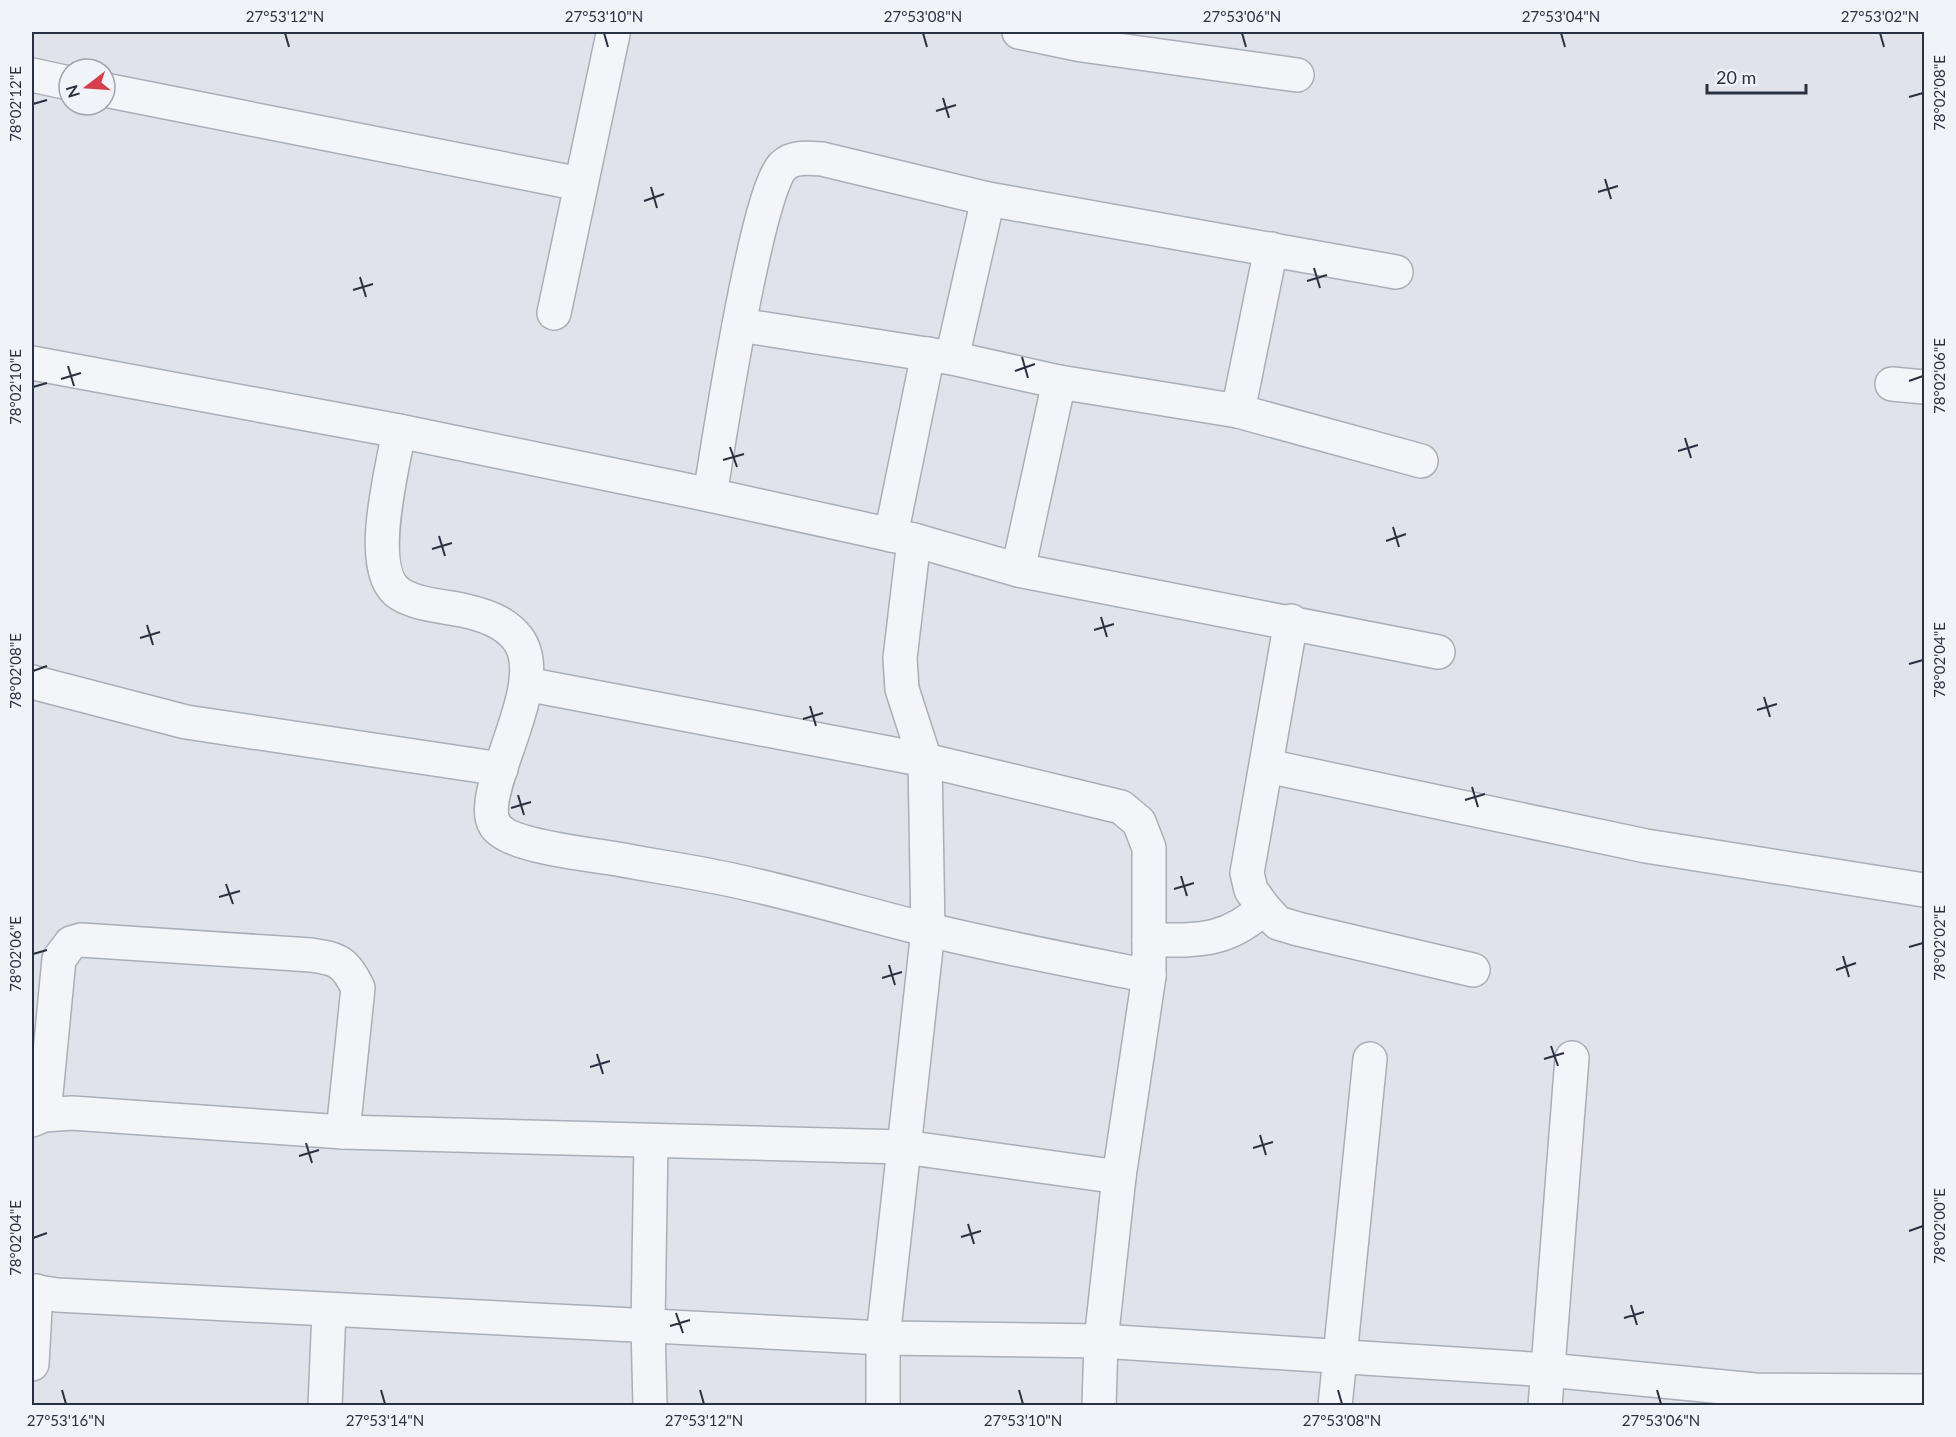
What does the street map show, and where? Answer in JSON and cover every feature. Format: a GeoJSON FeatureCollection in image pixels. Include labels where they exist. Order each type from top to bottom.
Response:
{"type":"FeatureCollection","features":[{"type":"Feature","properties":{"kind":"street"},"geometry":{"type":"LineString","coordinates":[[1019,32],[1082,45],[1297,75]]}},
{"type":"Feature","properties":{"kind":"street"},"geometry":{"type":"LineString","coordinates":[[554,313],[613,34]]}},
{"type":"Feature","properties":{"kind":"street"},"geometry":{"type":"LineString","coordinates":[[32,75],[57,80]]}},
{"type":"Feature","properties":{"kind":"street"},"geometry":{"type":"LineString","coordinates":[[117,92],[580,184]]}},
{"type":"Feature","properties":{"kind":"street"},"geometry":{"type":"LineString","coordinates":[[710,495],[739,325],[770,189],[783,165],[803,158],[822,159],[988,199],[1396,272]]}},
{"type":"Feature","properties":{"kind":"street"},"geometry":{"type":"LineString","coordinates":[[883,1406],[882,1338],[928,930],[925,760],[902,689],[900,658],[902,537],[940,356],[988,199]]}},
{"type":"Feature","properties":{"kind":"street"},"geometry":{"type":"LineString","coordinates":[[1238,411],[1271,249]]}},
{"type":"Feature","properties":{"kind":"street"},"geometry":{"type":"LineString","coordinates":[[739,325],[940,356],[1059,382],[1238,411],[1421,461]]}},
{"type":"Feature","properties":{"kind":"street"},"geometry":{"type":"LineString","coordinates":[[32,363],[399,431],[902,537],[1018,570],[1438,651]]}},
{"type":"Feature","properties":{"kind":"street"},"geometry":{"type":"LineString","coordinates":[[1018,570],[1059,382]]}},
{"type":"Feature","properties":{"kind":"street"},"geometry":{"type":"LineString","coordinates":[[1892,384],[1924,387]]}},
{"type":"Feature","properties":{"kind":"street"},"geometry":{"type":"LineString","coordinates":[[399,431],[383,531],[382,560],[386,579],[399,593],[423,602],[489,616],[519,640],[525,656],[526,684],[501,769],[491,814],[493,824],[501,833],[512,838],[733,880],[928,930],[1149,976]]}},
{"type":"Feature","properties":{"kind":"street"},"geometry":{"type":"LineString","coordinates":[[1291,621],[1247,873],[1251,890],[1278,923],[1473,970]]}},
{"type":"Feature","properties":{"kind":"street"},"geometry":{"type":"LineString","coordinates":[[32,682],[186,722],[501,769]]}},
{"type":"Feature","properties":{"kind":"street"},"geometry":{"type":"LineString","coordinates":[[526,684],[925,760],[1121,807],[1139,822],[1149,848],[1149,976],[1119,1177],[1101,1341],[1100,1406]]}},
{"type":"Feature","properties":{"kind":"street"},"geometry":{"type":"LineString","coordinates":[[1267,766],[1646,846],[1924,890]]}},
{"type":"Feature","properties":{"kind":"street"},"geometry":{"type":"LineString","coordinates":[[1149,940],[1202,940],[1226,934],[1245,925],[1264,908]]}},
{"type":"Feature","properties":{"kind":"street"},"geometry":{"type":"LineString","coordinates":[[343,1132],[358,988],[349,969],[334,958],[81,940],[64,950],[57,965],[38,1117],[72,1113],[343,1132],[904,1147],[1119,1177]]}},
{"type":"Feature","properties":{"kind":"street"},"geometry":{"type":"LineString","coordinates":[[1545,1406],[1572,1058]]}},
{"type":"Feature","properties":{"kind":"street"},"geometry":{"type":"LineString","coordinates":[[1335,1406],[1370,1059]]}},
{"type":"Feature","properties":{"kind":"street"},"geometry":{"type":"LineString","coordinates":[[650,1406],[648,1326],[651,1141]]}},
{"type":"Feature","properties":{"kind":"street"},"geometry":{"type":"LineString","coordinates":[[32,1364],[34,1291],[57,1295],[882,1338],[1101,1341],[1548,1370],[1755,1390],[1924,1391]]}},
{"type":"Feature","properties":{"kind":"street"},"geometry":{"type":"LineString","coordinates":[[326,1406],[328,1310]]}}]}
